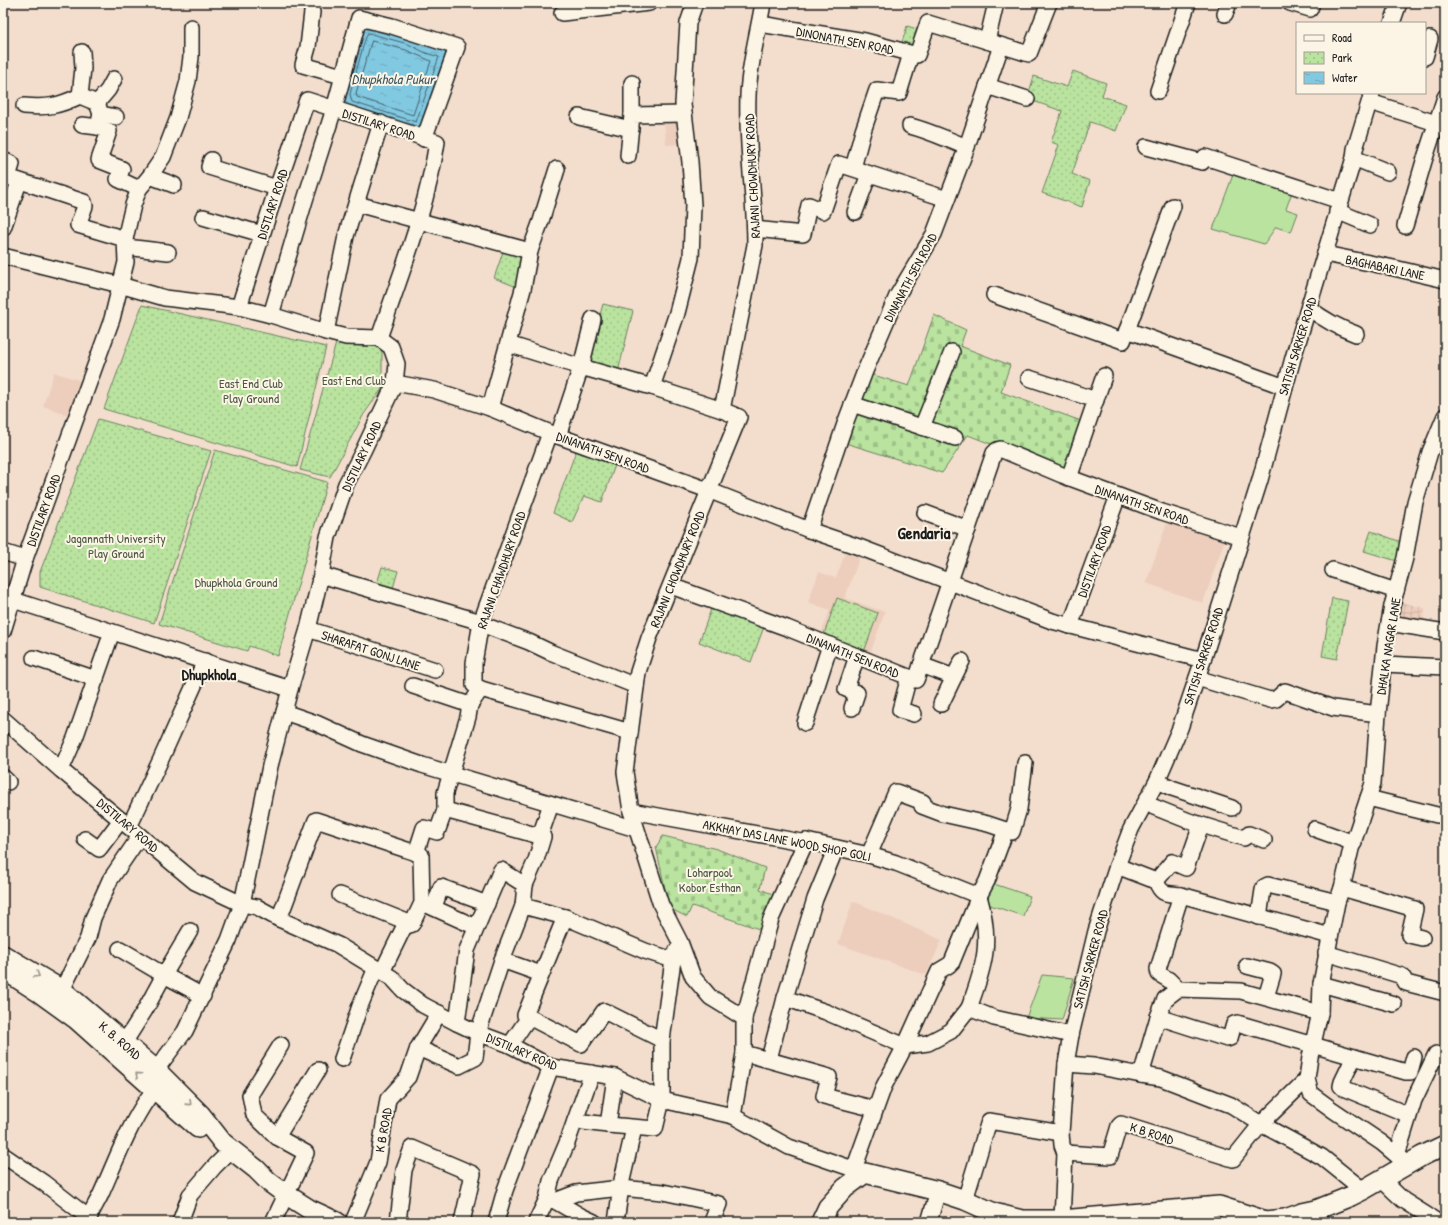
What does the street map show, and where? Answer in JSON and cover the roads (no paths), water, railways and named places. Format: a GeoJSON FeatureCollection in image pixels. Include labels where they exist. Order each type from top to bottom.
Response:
{"type":"FeatureCollection","features":[{"type":"Feature","properties":{"kind":"main road","name":"K. B. ROAD"},"geometry":{"type":"LineString","coordinates":[[3,955],[62,990],[124,1043],[159,1080]]}},
{"type":"Feature","properties":{"kind":"main road","name":"K. B. ROAD"},"geometry":{"type":"LineString","coordinates":[[3,969],[40,993],[159,1080],[201,1115],[227,1146],[287,1196],[309,1209],[337,1222]]}},
{"type":"Feature","properties":{"kind":"main road"},"geometry":{"type":"LineString","coordinates":[[821,1222],[828,1207],[859,1171],[938,1191],[965,1200],[994,1213],[1022,1221],[1062,1220],[1219,1206],[1273,1221],[1316,1210],[1363,1190],[1381,1179],[1402,1159],[1445,1145]]}},
{"type":"Feature","properties":{"kind":"street"},"geometry":{"type":"LineString","coordinates":[[562,13],[649,3]]}},
{"type":"Feature","properties":{"kind":"street"},"geometry":{"type":"LineString","coordinates":[[652,387],[677,313],[691,258],[693,205],[690,162],[683,104],[688,23],[695,3]]}},
{"type":"Feature","properties":{"kind":"street","name":"RAJANI CHOWDHURY ROAD"},"geometry":{"type":"LineString","coordinates":[[744,1018],[710,997],[693,977],[680,942],[661,905],[636,829],[624,772],[638,672],[647,645],[708,490],[739,416],[722,410],[755,244],[749,155],[748,96],[752,60],[763,3]]}},
{"type":"Feature","properties":{"kind":"street","name":"DINANATH SEN ROAD"},"geometry":{"type":"LineString","coordinates":[[809,530],[852,404],[889,314],[897,296],[934,234],[967,147],[987,86],[994,44],[996,3]]}},
{"type":"Feature","properties":{"kind":"street"},"geometry":{"type":"LineString","coordinates":[[994,44],[1029,54],[1049,3]]}},
{"type":"Feature","properties":{"kind":"street"},"geometry":{"type":"LineString","coordinates":[[1158,91],[1188,3]]}},
{"type":"Feature","properties":{"kind":"street"},"geometry":{"type":"LineString","coordinates":[[1290,3],[1310,9],[1312,3]]}},
{"type":"Feature","properties":{"kind":"street"},"geometry":{"type":"LineString","coordinates":[[1392,22],[1399,3]]}},
{"type":"Feature","properties":{"kind":"street"},"geometry":{"type":"LineString","coordinates":[[312,12],[308,47],[303,65],[342,76]]}},
{"type":"Feature","properties":{"kind":"street","name":"DISTILARY ROAD"},"geometry":{"type":"LineString","coordinates":[[271,314],[334,109],[359,18],[392,26],[457,47],[424,139]]}},
{"type":"Feature","properties":{"kind":"street","name":"DINONATH SEN ROAD"},"geometry":{"type":"LineString","coordinates":[[760,24],[865,41],[917,55],[928,23],[994,44]]}},
{"type":"Feature","properties":{"kind":"street","name":"DISTILARY ROAD"},"geometry":{"type":"LineString","coordinates":[[3,630],[8,598],[25,559],[112,319],[126,262],[126,243],[133,205],[139,189],[163,157],[178,118],[188,81],[191,57],[191,27]]}},
{"type":"Feature","properties":{"kind":"street"},"geometry":{"type":"LineString","coordinates":[[1426,53],[1430,39]]}},
{"type":"Feature","properties":{"kind":"street"},"geometry":{"type":"LineString","coordinates":[[80,96],[83,68],[82,52]]}},
{"type":"Feature","properties":{"kind":"street"},"geometry":{"type":"LineString","coordinates":[[853,168],[863,131],[877,90],[899,93],[911,54]]}},
{"type":"Feature","properties":{"kind":"street"},"geometry":{"type":"LineString","coordinates":[[103,115],[108,90],[114,79]]}},
{"type":"Feature","properties":{"kind":"street"},"geometry":{"type":"LineString","coordinates":[[628,156],[632,122],[632,83]]}},
{"type":"Feature","properties":{"kind":"street"},"geometry":{"type":"LineString","coordinates":[[987,86],[1027,99]]}},
{"type":"Feature","properties":{"kind":"street"},"geometry":{"type":"LineString","coordinates":[[24,106],[45,108],[63,104],[80,96]]}},
{"type":"Feature","properties":{"kind":"street"},"geometry":{"type":"LineString","coordinates":[[80,96],[103,115],[109,131],[99,160],[122,169],[118,179],[139,189]]}},
{"type":"Feature","properties":{"kind":"street"},"geometry":{"type":"LineString","coordinates":[[1371,97],[1439,129]]}},
{"type":"Feature","properties":{"kind":"street","name":"SATISH SARKER ROAD"},"geometry":{"type":"LineString","coordinates":[[1062,1220],[1065,1153],[1062,1145],[1061,1133],[1066,1064],[1071,1034],[1096,931],[1117,866],[1132,829],[1157,781],[1180,728],[1203,660],[1260,480],[1285,387],[1371,97]]}},
{"type":"Feature","properties":{"kind":"street"},"geometry":{"type":"LineString","coordinates":[[1405,226],[1424,161],[1439,129],[1445,97]]}},
{"type":"Feature","properties":{"kind":"street","name":"DISTILARY ROAD"},"geometry":{"type":"LineString","coordinates":[[308,100],[437,142],[433,171],[419,220]]}},
{"type":"Feature","properties":{"kind":"street","name":"DISTLARY ROAD"},"geometry":{"type":"LineString","coordinates":[[239,308],[277,188],[308,100]]}},
{"type":"Feature","properties":{"kind":"street"},"geometry":{"type":"LineString","coordinates":[[578,117],[632,122],[684,114]]}},
{"type":"Feature","properties":{"kind":"street"},"geometry":{"type":"LineString","coordinates":[[82,125],[103,115]]}},
{"type":"Feature","properties":{"kind":"street"},"geometry":{"type":"LineString","coordinates":[[326,332],[346,236],[382,123]]}},
{"type":"Feature","properties":{"kind":"street"},"geometry":{"type":"LineString","coordinates":[[910,126],[929,131],[937,136],[967,147]]}},
{"type":"Feature","properties":{"kind":"street"},"geometry":{"type":"LineString","coordinates":[[1146,147],[1202,162],[1205,157],[1339,206],[1370,225]]}},
{"type":"Feature","properties":{"kind":"street"},"geometry":{"type":"LineString","coordinates":[[1354,158],[1388,172]]}},
{"type":"Feature","properties":{"kind":"street"},"geometry":{"type":"LineString","coordinates":[[3,160],[12,164],[8,176],[84,202],[85,206],[78,225],[126,243],[168,252]]}},
{"type":"Feature","properties":{"kind":"street"},"geometry":{"type":"LineString","coordinates":[[211,160],[209,167],[277,188]]}},
{"type":"Feature","properties":{"kind":"street"},"geometry":{"type":"LineString","coordinates":[[755,229],[803,234],[810,205],[823,211],[839,164],[947,199]]}},
{"type":"Feature","properties":{"kind":"street"},"geometry":{"type":"LineString","coordinates":[[490,408],[523,289],[530,251],[557,169]]}},
{"type":"Feature","properties":{"kind":"street"},"geometry":{"type":"LineString","coordinates":[[856,212],[869,174]]}},
{"type":"Feature","properties":{"kind":"street"},"geometry":{"type":"LineString","coordinates":[[150,176],[174,185]]}},
{"type":"Feature","properties":{"kind":"street"},"geometry":{"type":"LineString","coordinates":[[3,228],[17,188]]}},
{"type":"Feature","properties":{"kind":"street"},"geometry":{"type":"LineString","coordinates":[[357,204],[530,251]]}},
{"type":"Feature","properties":{"kind":"street"},"geometry":{"type":"LineString","coordinates":[[994,295],[1123,341],[1173,206]]}},
{"type":"Feature","properties":{"kind":"street"},"geometry":{"type":"LineString","coordinates":[[203,217],[262,234]]}},
{"type":"Feature","properties":{"kind":"street"},"geometry":{"type":"LineString","coordinates":[[3,256],[120,285],[165,298],[271,314],[346,337],[380,338],[419,220]]}},
{"type":"Feature","properties":{"kind":"street","name":"BAGHABARI LANE"},"geometry":{"type":"LineString","coordinates":[[1325,254],[1445,280]]}},
{"type":"Feature","properties":{"kind":"street"},"geometry":{"type":"LineString","coordinates":[[1309,308],[1336,327],[1356,334]]}},
{"type":"Feature","properties":{"kind":"street","name":"RAJANI CHAWDHURY ROAD"},"geometry":{"type":"LineString","coordinates":[[481,689],[474,686],[474,663],[481,623],[581,367],[593,319]]}},
{"type":"Feature","properties":{"kind":"street"},"geometry":{"type":"LineString","coordinates":[[1127,330],[1285,387]]}},
{"type":"Feature","properties":{"kind":"street","name":"DISTILARY ROAD"},"geometry":{"type":"LineString","coordinates":[[89,1220],[122,1146],[186,1032],[229,940],[242,904],[263,797],[290,689],[308,629],[321,575],[328,537],[346,484],[395,382],[397,364],[392,346],[380,338]]}},
{"type":"Feature","properties":{"kind":"street"},"geometry":{"type":"LineString","coordinates":[[508,344],[652,387],[722,410]]}},
{"type":"Feature","properties":{"kind":"street"},"geometry":{"type":"LineString","coordinates":[[922,427],[952,352]]}},
{"type":"Feature","properties":{"kind":"street"},"geometry":{"type":"LineString","coordinates":[[1069,478],[1104,376]]}},
{"type":"Feature","properties":{"kind":"street"},"geometry":{"type":"LineString","coordinates":[[1029,378],[1096,400]]}},
{"type":"Feature","properties":{"kind":"street","name":"DINANATH SEN ROAD"},"geometry":{"type":"LineString","coordinates":[[395,382],[434,390],[490,408],[554,434],[708,490],[809,530],[864,549],[1052,621],[1203,660]]}},
{"type":"Feature","properties":{"kind":"street"},"geometry":{"type":"LineString","coordinates":[[852,404],[955,438]]}},
{"type":"Feature","properties":{"kind":"street","name":"DHALKA NAGAR LANE"},"geometry":{"type":"LineString","coordinates":[[1307,1079],[1320,1013],[1321,984],[1326,953],[1341,890],[1373,783],[1378,714],[1389,624],[1405,558],[1415,502],[1430,452],[1445,416]]}},
{"type":"Feature","properties":{"kind":"street","name":"DINANATH SEN ROAD"},"geometry":{"type":"LineString","coordinates":[[671,586],[765,620],[916,680],[994,454],[997,450],[1000,449],[1069,478],[1162,512],[1241,537]]}},
{"type":"Feature","properties":{"kind":"street","name":"DISTILARY ROAD"},"geometry":{"type":"LineString","coordinates":[[1070,626],[1118,496]]}},
{"type":"Feature","properties":{"kind":"street"},"geometry":{"type":"LineString","coordinates":[[925,513],[968,529]]}},
{"type":"Feature","properties":{"kind":"street"},"geometry":{"type":"LineString","coordinates":[[3,552],[25,559]]}},
{"type":"Feature","properties":{"kind":"street"},"geometry":{"type":"LineString","coordinates":[[1333,570],[1396,591]]}},
{"type":"Feature","properties":{"kind":"street"},"geometry":{"type":"LineString","coordinates":[[321,575],[372,584],[481,623],[636,686]]}},
{"type":"Feature","properties":{"kind":"street"},"geometry":{"type":"LineString","coordinates":[[8,598],[290,689]]}},
{"type":"Feature","properties":{"kind":"street"},"geometry":{"type":"LineString","coordinates":[[1389,624],[1445,632]]}},
{"type":"Feature","properties":{"kind":"street","name":"SHARAFAT GONJ LANE"},"geometry":{"type":"LineString","coordinates":[[308,629],[435,670]]}},
{"type":"Feature","properties":{"kind":"street"},"geometry":{"type":"LineString","coordinates":[[61,770],[75,738],[112,632]]}},
{"type":"Feature","properties":{"kind":"street"},"geometry":{"type":"LineString","coordinates":[[805,723],[830,645]]}},
{"type":"Feature","properties":{"kind":"street"},"geometry":{"type":"LineString","coordinates":[[852,708],[857,693],[846,689],[857,656]]}},
{"type":"Feature","properties":{"kind":"street"},"geometry":{"type":"LineString","coordinates":[[34,658],[96,679]]}},
{"type":"Feature","properties":{"kind":"street"},"geometry":{"type":"LineString","coordinates":[[941,704],[962,660]]}},
{"type":"Feature","properties":{"kind":"street"},"geometry":{"type":"LineString","coordinates":[[62,990],[88,938],[93,918],[110,880],[130,828],[205,661]]}},
{"type":"Feature","properties":{"kind":"street"},"geometry":{"type":"LineString","coordinates":[[1384,664],[1445,667]]}},
{"type":"Feature","properties":{"kind":"street"},"geometry":{"type":"LineString","coordinates":[[921,665],[954,677]]}},
{"type":"Feature","properties":{"kind":"street"},"geometry":{"type":"LineString","coordinates":[[909,677],[900,710],[914,714]]}},
{"type":"Feature","properties":{"kind":"street"},"geometry":{"type":"LineString","coordinates":[[1197,678],[1270,700],[1276,699],[1285,690],[1333,708],[1378,714]]}},
{"type":"Feature","properties":{"kind":"street"},"geometry":{"type":"LineString","coordinates":[[413,686],[470,705]]}},
{"type":"Feature","properties":{"kind":"street"},"geometry":{"type":"LineString","coordinates":[[416,853],[424,828],[437,832],[445,810],[445,793],[468,717],[470,705],[481,689],[630,732]]}},
{"type":"Feature","properties":{"kind":"street"},"geometry":{"type":"LineString","coordinates":[[284,712],[316,723],[362,744],[450,774],[636,829]]}},
{"type":"Feature","properties":{"kind":"street","name":"DISTILARY ROAD"},"geometry":{"type":"LineString","coordinates":[[3,719],[61,770],[195,882],[242,904],[257,907],[279,919],[338,945],[392,978],[403,990],[422,1005],[456,1023],[510,1045],[551,1067],[615,1077],[662,1100],[733,1116],[788,1147],[859,1171]]}},
{"type":"Feature","properties":{"kind":"street"},"geometry":{"type":"LineString","coordinates":[[869,855],[896,792],[923,802],[922,806],[943,814],[988,824],[1012,832],[1018,815],[1025,763]]}},
{"type":"Feature","properties":{"kind":"street"},"geometry":{"type":"LineString","coordinates":[[1157,781],[1172,788],[1232,808]]}},
{"type":"Feature","properties":{"kind":"street"},"geometry":{"type":"LineString","coordinates":[[1368,798],[1437,815]]}},
{"type":"Feature","properties":{"kind":"street"},"geometry":{"type":"LineString","coordinates":[[1147,799],[1150,805],[1154,807],[1202,825],[1244,838],[1249,834],[1264,840]]}},
{"type":"Feature","properties":{"kind":"street"},"geometry":{"type":"LineString","coordinates":[[540,836],[551,804]]}},
{"type":"Feature","properties":{"kind":"street"},"geometry":{"type":"LineString","coordinates":[[418,1048],[459,1066],[475,1058],[478,1033],[502,960],[523,906],[525,884],[536,860],[543,838],[445,810]]}},
{"type":"Feature","properties":{"kind":"street","name":"AKKHAY DAS LANE WOOD SHOP GOLI"},"geometry":{"type":"LineString","coordinates":[[631,811],[801,842],[806,841],[869,855],[896,863],[979,896]]}},
{"type":"Feature","properties":{"kind":"street"},"geometry":{"type":"LineString","coordinates":[[279,919],[316,820],[421,855],[428,905]]}},
{"type":"Feature","properties":{"kind":"street"},"geometry":{"type":"LineString","coordinates":[[1156,881],[1172,862],[1186,868],[1202,825]]}},
{"type":"Feature","properties":{"kind":"street"},"geometry":{"type":"LineString","coordinates":[[85,839],[99,849],[130,828]]}},
{"type":"Feature","properties":{"kind":"street"},"geometry":{"type":"LineString","coordinates":[[1315,829],[1354,843]]}},
{"type":"Feature","properties":{"kind":"street"},"geometry":{"type":"LineString","coordinates":[[859,1171],[875,1109],[884,1086],[905,1046],[939,972],[952,962],[979,896],[987,881],[1006,830]]}},
{"type":"Feature","properties":{"kind":"street"},"geometry":{"type":"LineString","coordinates":[[733,1116],[744,1053],[744,1018],[771,919],[806,841]]}},
{"type":"Feature","properties":{"kind":"street"},"geometry":{"type":"LineString","coordinates":[[769,1059],[785,998],[815,900],[836,848]]}},
{"type":"Feature","properties":{"kind":"street"},"geometry":{"type":"LineString","coordinates":[[1117,866],[1156,881],[1159,889],[1164,893],[1181,895],[1330,936]]}},
{"type":"Feature","properties":{"kind":"street"},"geometry":{"type":"LineString","coordinates":[[456,1023],[467,950],[500,870],[525,884]]}},
{"type":"Feature","properties":{"kind":"street"},"geometry":{"type":"LineString","coordinates":[[1259,917],[1263,890],[1266,885],[1341,890],[1415,909],[1409,935],[1422,938]]}},
{"type":"Feature","properties":{"kind":"street"},"geometry":{"type":"LineString","coordinates":[[342,1059],[360,1006],[404,926],[412,924],[442,887],[487,904]]}},
{"type":"Feature","properties":{"kind":"street"},"geometry":{"type":"LineString","coordinates":[[340,895],[412,924]]}},
{"type":"Feature","properties":{"kind":"street"},"geometry":{"type":"LineString","coordinates":[[1178,989],[1169,980],[1159,974],[1158,969],[1181,895]]}},
{"type":"Feature","properties":{"kind":"street"},"geometry":{"type":"LineString","coordinates":[[785,998],[826,1012],[905,1046],[928,1044],[951,1031],[969,1008],[981,974],[986,951],[985,916],[979,896]]}},
{"type":"Feature","properties":{"kind":"street"},"geometry":{"type":"LineString","coordinates":[[428,905],[476,927]]}},
{"type":"Feature","properties":{"kind":"street"},"geometry":{"type":"LineString","coordinates":[[523,906],[565,917],[645,951],[673,960]]}},
{"type":"Feature","properties":{"kind":"street"},"geometry":{"type":"LineString","coordinates":[[565,917],[525,1015],[581,1044],[604,1011],[662,1040]]}},
{"type":"Feature","properties":{"kind":"street"},"geometry":{"type":"LineString","coordinates":[[124,1043],[145,1010],[190,931]]}},
{"type":"Feature","properties":{"kind":"street"},"geometry":{"type":"LineString","coordinates":[[575,1121],[655,1129],[662,1100],[662,1040],[673,960],[680,942]]}},
{"type":"Feature","properties":{"kind":"street"},"geometry":{"type":"LineString","coordinates":[[120,949],[164,976],[203,996]]}},
{"type":"Feature","properties":{"kind":"street"},"geometry":{"type":"LineString","coordinates":[[1326,953],[1402,976],[1406,983],[1445,993]]}},
{"type":"Feature","properties":{"kind":"street"},"geometry":{"type":"LineString","coordinates":[[502,960],[541,974]]}},
{"type":"Feature","properties":{"kind":"street"},"geometry":{"type":"LineString","coordinates":[[1247,966],[1273,974],[1266,997]]}},
{"type":"Feature","properties":{"kind":"street"},"geometry":{"type":"LineString","coordinates":[[1321,984],[1394,1004]]}},
{"type":"Feature","properties":{"kind":"street"},"geometry":{"type":"LineString","coordinates":[[1141,1075],[1158,1017],[1165,999],[1178,989],[1242,991],[1320,1013]]}},
{"type":"Feature","properties":{"kind":"street"},"geometry":{"type":"LineString","coordinates":[[969,1008],[994,1018],[1071,1034]]}},
{"type":"Feature","properties":{"kind":"street","name":"K B ROAD"},"geometry":{"type":"LineString","coordinates":[[353,1222],[378,1162],[388,1099],[408,1077],[418,1048],[439,1013]]}},
{"type":"Feature","properties":{"kind":"street"},"geometry":{"type":"LineString","coordinates":[[510,1045],[529,1017]]}},
{"type":"Feature","properties":{"kind":"street"},"geometry":{"type":"LineString","coordinates":[[1158,1017],[1227,1039],[1230,1038],[1234,1024],[1237,1023],[1406,1072],[1410,1072],[1414,1057]]}},
{"type":"Feature","properties":{"kind":"street"},"geometry":{"type":"LineString","coordinates":[[273,1222],[287,1196],[306,1153],[277,1137],[254,1115],[250,1095],[281,1045]]}},
{"type":"Feature","properties":{"kind":"street"},"geometry":{"type":"LineString","coordinates":[[744,1053],[829,1077],[824,1096],[875,1109]]}},
{"type":"Feature","properties":{"kind":"street"},"geometry":{"type":"LineString","coordinates":[[1307,1079],[1311,1094],[1402,1159],[1409,1115],[1414,1100],[1436,1054]]}},
{"type":"Feature","properties":{"kind":"street"},"geometry":{"type":"LineString","coordinates":[[1354,1057],[1341,1086],[1409,1115]]}},
{"type":"Feature","properties":{"kind":"street"},"geometry":{"type":"LineString","coordinates":[[1066,1064],[1094,1066],[1161,1078],[1193,1089],[1231,1105],[1322,1157],[1363,1190]]}},
{"type":"Feature","properties":{"kind":"street"},"geometry":{"type":"LineString","coordinates":[[496,1222],[505,1190],[551,1067]]}},
{"type":"Feature","properties":{"kind":"street"},"geometry":{"type":"LineString","coordinates":[[277,1137],[318,1070]]}},
{"type":"Feature","properties":{"kind":"street"},"geometry":{"type":"LineString","coordinates":[[536,1222],[551,1200],[551,1181],[592,1073]]}},
{"type":"Feature","properties":{"kind":"street"},"geometry":{"type":"LineString","coordinates":[[608,1125],[615,1077]]}},
{"type":"Feature","properties":{"kind":"street"},"geometry":{"type":"LineString","coordinates":[[1262,1124],[1307,1079]]}},
{"type":"Feature","properties":{"kind":"street"},"geometry":{"type":"LineString","coordinates":[[965,1200],[989,1121],[1061,1133]]}},
{"type":"Feature","properties":{"kind":"street","name":"K B ROAD"},"geometry":{"type":"LineString","coordinates":[[1065,1153],[1110,1156],[1119,1126],[1121,1124],[1231,1159],[1235,1157],[1262,1124]]}},
{"type":"Feature","properties":{"kind":"street"},"geometry":{"type":"LineString","coordinates":[[616,1222],[626,1158],[634,1128]]}},
{"type":"Feature","properties":{"kind":"street"},"geometry":{"type":"LineString","coordinates":[[180,1222],[190,1195],[214,1167],[227,1146]]}},
{"type":"Feature","properties":{"kind":"street"},"geometry":{"type":"LineString","coordinates":[[398,1222],[404,1170],[412,1148],[473,1174],[462,1222]]}},
{"type":"Feature","properties":{"kind":"street"},"geometry":{"type":"LineString","coordinates":[[3,1155],[44,1183],[89,1220]]}},
{"type":"Feature","properties":{"kind":"street"},"geometry":{"type":"LineString","coordinates":[[1381,1179],[1403,1200],[1438,1222]]}},
{"type":"Feature","properties":{"kind":"street"},"geometry":{"type":"LineString","coordinates":[[551,1200],[576,1193],[622,1188],[663,1192],[719,1204],[714,1219],[718,1222]]}},
{"type":"Feature","properties":{"kind":"street"},"geometry":{"type":"LineString","coordinates":[[929,1222],[938,1191]]}},
{"type":"Feature","properties":{"kind":"street"},"geometry":{"type":"LineString","coordinates":[[551,1200],[594,1222]]}},
{"type":"Feature","properties":{"kind":"water","name":"Dhupkhola Pukur"},"geometry":{"type":"Polygon","coordinates":[[[362,22],[451,49],[422,134],[346,110],[340,95],[362,22]]]}},
{"type":"Feature","properties":{"kind":"district","name":"Gendaria"},"geometry":{"type":"Point","coordinates":[924,532]}},
{"type":"Feature","properties":{"kind":"district","name":"Dhupkhola"},"geometry":{"type":"Point","coordinates":[209,674]}},
{"type":"Feature","properties":{"kind":"park label","name":"East End Club"},"geometry":{"type":"Point","coordinates":[354,380]}},
{"type":"Feature","properties":{"kind":"park label","name":"East End Club Play Ground"},"geometry":{"type":"Point","coordinates":[251,390]}},
{"type":"Feature","properties":{"kind":"park label","name":"Jagannath University Play Ground"},"geometry":{"type":"Point","coordinates":[116,546]}},
{"type":"Feature","properties":{"kind":"park label","name":"Dhupkhola Ground"},"geometry":{"type":"Point","coordinates":[236,582]}},
{"type":"Feature","properties":{"kind":"park label","name":"Loharpool Kobor Esthan"},"geometry":{"type":"Point","coordinates":[710,880]}}]}
